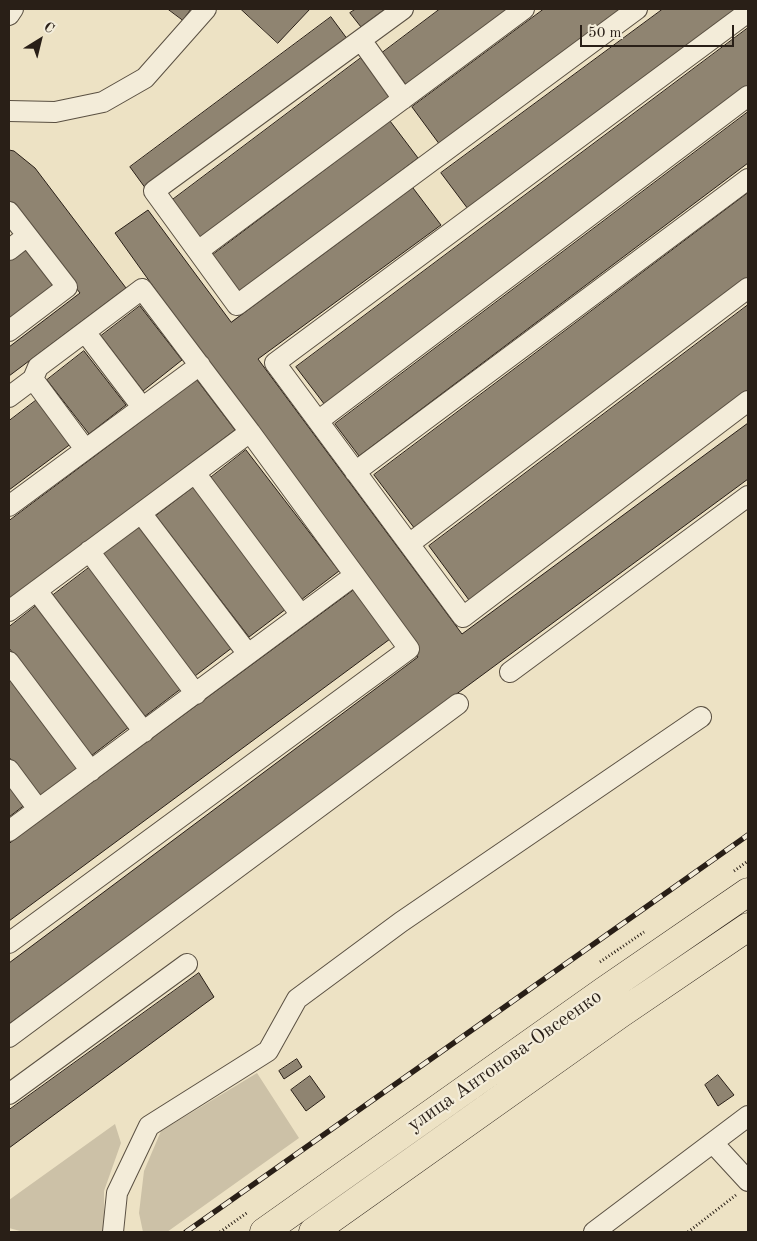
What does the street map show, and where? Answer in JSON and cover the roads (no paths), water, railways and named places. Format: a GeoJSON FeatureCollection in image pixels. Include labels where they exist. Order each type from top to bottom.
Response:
{"type":"FeatureCollection","features":[{"type":"Feature","properties":{"kind":"highway","name":"улица Антонова-Овсеенко"},"geometry":{"type":"LineString","coordinates":[[264,1232],[604,991],[748,892]]}},
{"type":"Feature","properties":{"kind":"highway","name":"улица Антонова-Овсеенко"},"geometry":{"type":"LineString","coordinates":[[313,1232],[620,1014],[748,927]]}},
{"type":"Feature","properties":{"kind":"street"},"geometry":{"type":"LineString","coordinates":[[9,15],[13,9]]}},
{"type":"Feature","properties":{"kind":"street"},"geometry":{"type":"LineString","coordinates":[[9,112],[55,112],[103,102],[145,78],[206,9]]}},
{"type":"Feature","properties":{"kind":"street"},"geometry":{"type":"LineString","coordinates":[[403,9],[154,191],[237,305],[636,9]]}},
{"type":"Feature","properties":{"kind":"street"},"geometry":{"type":"LineString","coordinates":[[198,251],[524,9]]}},
{"type":"Feature","properties":{"kind":"street"},"geometry":{"type":"LineString","coordinates":[[748,12],[275,364],[463,617],[748,401]]}},
{"type":"Feature","properties":{"kind":"street"},"geometry":{"type":"LineString","coordinates":[[361,40],[403,99]]}},
{"type":"Feature","properties":{"kind":"street"},"geometry":{"type":"LineString","coordinates":[[318,420],[748,96]]}},
{"type":"Feature","properties":{"kind":"street"},"geometry":{"type":"LineString","coordinates":[[355,472],[748,179]]}},
{"type":"Feature","properties":{"kind":"street"},"geometry":{"type":"LineString","coordinates":[[9,212],[67,287],[9,331]]}},
{"type":"Feature","properties":{"kind":"street"},"geometry":{"type":"LineString","coordinates":[[9,250],[27,236]]}},
{"type":"Feature","properties":{"kind":"street"},"geometry":{"type":"LineString","coordinates":[[409,544],[748,288]]}},
{"type":"Feature","properties":{"kind":"street"},"geometry":{"type":"LineString","coordinates":[[9,397],[33,379],[38,367],[142,289],[250,432],[409,649],[9,943]]}},
{"type":"Feature","properties":{"kind":"street"},"geometry":{"type":"LineString","coordinates":[[85,332],[142,407]]}},
{"type":"Feature","properties":{"kind":"street"},"geometry":{"type":"LineString","coordinates":[[9,506],[200,366]]}},
{"type":"Feature","properties":{"kind":"street"},"geometry":{"type":"LineString","coordinates":[[33,379],[85,449]]}},
{"type":"Feature","properties":{"kind":"street"},"geometry":{"type":"LineString","coordinates":[[9,611],[250,432]]}},
{"type":"Feature","properties":{"kind":"street"},"geometry":{"type":"LineString","coordinates":[[195,473],[301,615]]}},
{"type":"Feature","properties":{"kind":"street"},"geometry":{"type":"LineString","coordinates":[[510,672],[748,496]]}},
{"type":"Feature","properties":{"kind":"street"},"geometry":{"type":"LineString","coordinates":[[142,513],[248,654]]}},
{"type":"Feature","properties":{"kind":"street"},"geometry":{"type":"LineString","coordinates":[[89,551],[196,694]]}},
{"type":"Feature","properties":{"kind":"street"},"geometry":{"type":"LineString","coordinates":[[9,831],[355,575]]}},
{"type":"Feature","properties":{"kind":"street"},"geometry":{"type":"LineString","coordinates":[[36,590],[144,732]]}},
{"type":"Feature","properties":{"kind":"street"},"geometry":{"type":"LineString","coordinates":[[9,662],[91,771]]}},
{"type":"Feature","properties":{"kind":"street"},"geometry":{"type":"LineString","coordinates":[[9,1038],[458,704]]}},
{"type":"Feature","properties":{"kind":"street"},"geometry":{"type":"LineString","coordinates":[[113,1232],[117,1193],[149,1126],[268,1051],[297,999],[385,934],[701,717]]}},
{"type":"Feature","properties":{"kind":"street"},"geometry":{"type":"LineString","coordinates":[[9,770],[38,810]]}},
{"type":"Feature","properties":{"kind":"street"},"geometry":{"type":"LineString","coordinates":[[9,1094],[187,964]]}},
{"type":"Feature","properties":{"kind":"street"},"geometry":{"type":"LineString","coordinates":[[594,1232],[745,1120]]}},
{"type":"Feature","properties":{"kind":"street"},"geometry":{"type":"LineString","coordinates":[[713,1143],[745,1186]]}},
{"type":"Feature","properties":{"kind":"railway"},"geometry":{"type":"LineString","coordinates":[[186,1232],[748,835]]}}]}
